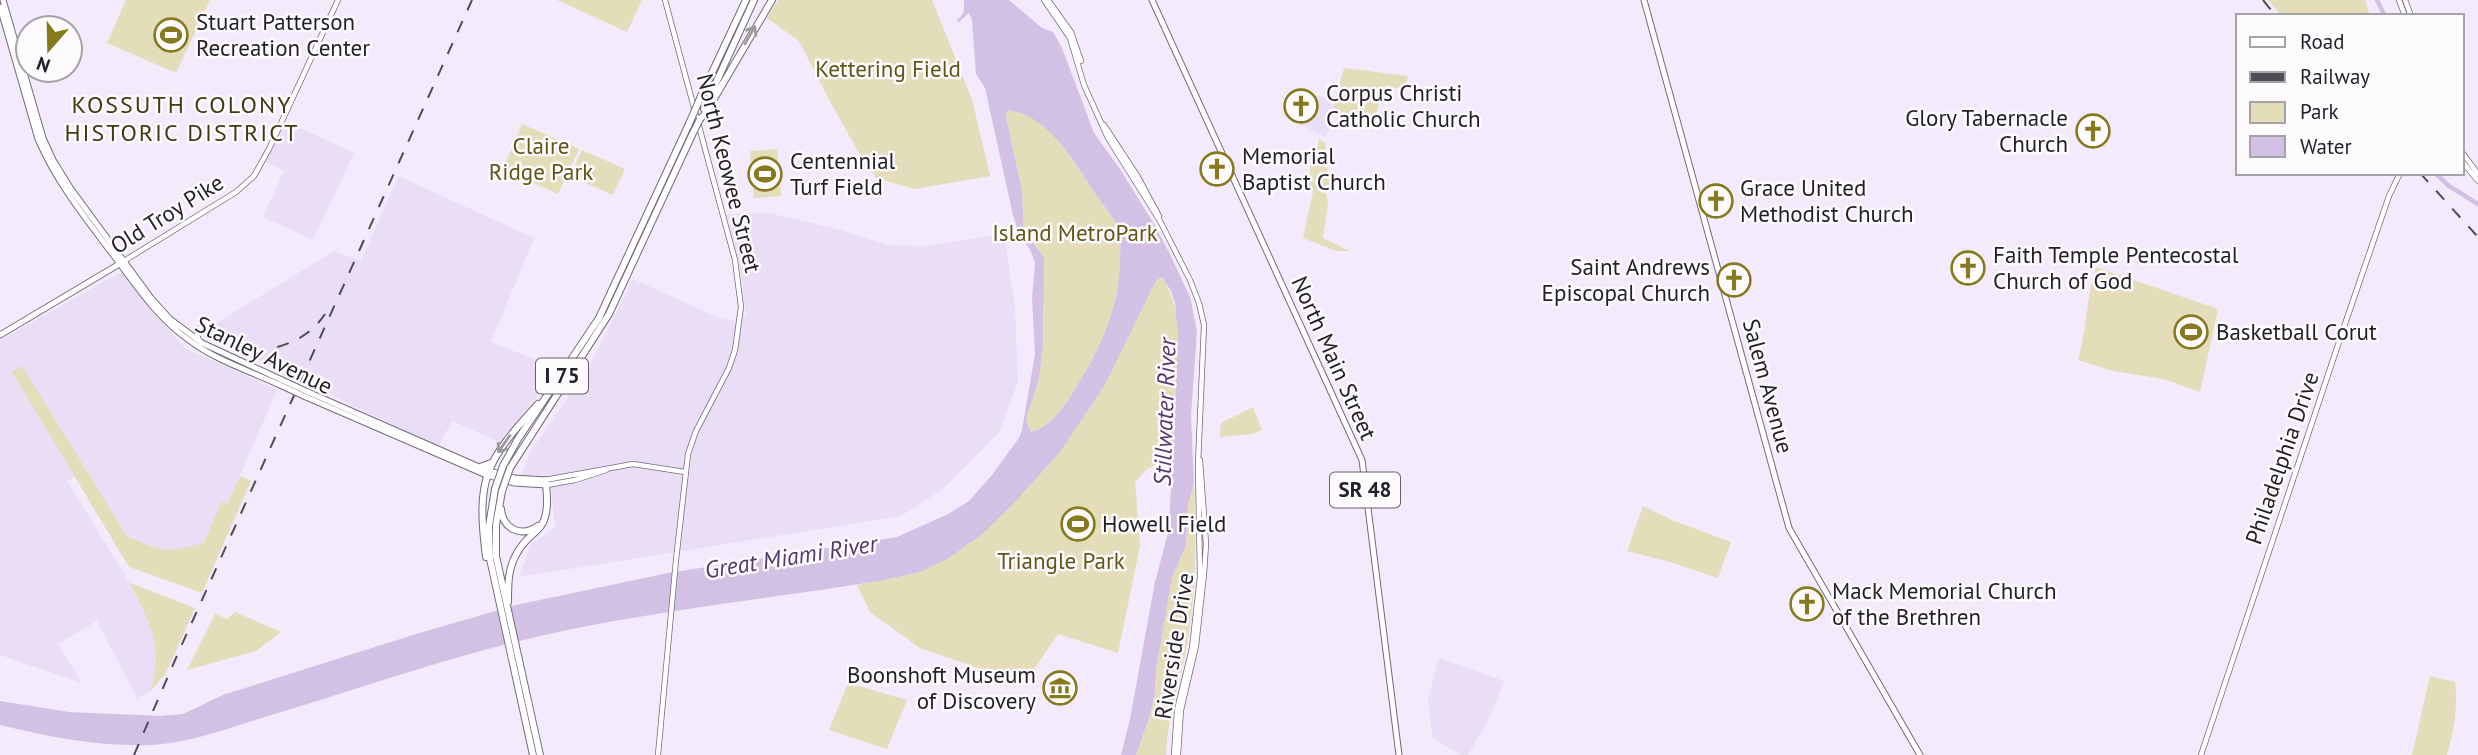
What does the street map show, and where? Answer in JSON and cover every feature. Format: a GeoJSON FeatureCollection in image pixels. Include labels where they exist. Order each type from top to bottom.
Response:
{"type":"FeatureCollection","features":[{"type":"Feature","properties":{"kind":"highway","name":"I 75"},"geometry":{"type":"LineString","coordinates":[[626,269],[756,0]]}},
{"type":"Feature","properties":{"kind":"highway"},"geometry":{"type":"LineString","coordinates":[[703,114],[772,0]]}},
{"type":"Feature","properties":{"kind":"highway","name":"I 75"},"geometry":{"type":"LineString","coordinates":[[507,467],[594,341],[745,1]]}},
{"type":"Feature","properties":{"kind":"highway","name":"I 75"},"geometry":{"type":"LineString","coordinates":[[500,593],[489,537],[489,516],[507,467],[518,439],[619,285]]}},
{"type":"Feature","properties":{"kind":"highway"},"geometry":{"type":"LineString","coordinates":[[533,755],[509,618],[486,557],[481,515],[488,473],[504,442],[550,393]]}},
{"type":"Feature","properties":{"kind":"highway"},"geometry":{"type":"LineString","coordinates":[[480,467],[493,462]]}},
{"type":"Feature","properties":{"kind":"highway"},"geometry":{"type":"LineString","coordinates":[[499,493],[505,524],[514,531],[526,532],[542,520],[545,484]]}},
{"type":"Feature","properties":{"kind":"highway"},"geometry":{"type":"LineString","coordinates":[[540,755],[501,613],[500,593],[516,554],[528,538],[538,531],[546,517],[545,484]]}},
{"type":"Feature","properties":{"kind":"main road","name":"Old Troy Pike"},"geometry":{"type":"LineString","coordinates":[[0,335],[236,192],[254,176],[264,161],[338,0]]}},
{"type":"Feature","properties":{"kind":"main road","name":"North Keowee Street"},"geometry":{"type":"LineString","coordinates":[[658,755],[686,472],[694,437],[722,385],[732,359],[741,294],[735,260],[666,0]]}},
{"type":"Feature","properties":{"kind":"main road","name":"Riverside Drive"},"geometry":{"type":"LineString","coordinates":[[1046,0],[1070,38],[1084,85],[1108,138],[1160,221],[1194,287],[1204,325],[1198,464],[1200,577],[1192,648],[1177,710],[1176,755]]}},
{"type":"Feature","properties":{"kind":"main road","name":"North Main Street"},"geometry":{"type":"LineString","coordinates":[[1152,0],[1362,460],[1399,755]]}},
{"type":"Feature","properties":{"kind":"main road","name":"Salem Avenue"},"geometry":{"type":"LineString","coordinates":[[1644,0],[1789,528],[1920,755]]}},
{"type":"Feature","properties":{"kind":"main road","name":"Stanley Avenue"},"geometry":{"type":"LineString","coordinates":[[3,2],[38,139],[47,160],[61,184],[166,322],[189,341],[211,354],[480,467],[488,473]]}},
{"type":"Feature","properties":{"kind":"main road"},"geometry":{"type":"LineString","coordinates":[[2464,155],[2478,174]]}},
{"type":"Feature","properties":{"kind":"main road"},"geometry":{"type":"LineString","coordinates":[[2464,164],[2478,181]]}},
{"type":"Feature","properties":{"kind":"main road","name":"Philadelphia Drive"},"geometry":{"type":"LineString","coordinates":[[2201,755],[2345,324],[2389,196],[2399,175]]}},
{"type":"Feature","properties":{"kind":"main road","name":"Stanley Avenue"},"geometry":{"type":"LineString","coordinates":[[122,262],[170,318],[202,343],[281,383]]}},
{"type":"Feature","properties":{"kind":"main road"},"geometry":{"type":"LineString","coordinates":[[200,328],[197,337],[202,343]]}},
{"type":"Feature","properties":{"kind":"main road","name":"Stanley Avenue"},"geometry":{"type":"LineString","coordinates":[[307,394],[514,483],[545,484],[637,464],[686,472]]}},
{"type":"Feature","properties":{"kind":"shaded area"},"geometry":{"type":"Polygon","coordinates":[[[1288,92],[1333,98],[1334,112],[1325,137],[1283,115],[1288,92]]]}},
{"type":"Feature","properties":{"kind":"shaded area"},"geometry":{"type":"Polygon","coordinates":[[[283,120],[354,153],[313,240],[263,217],[284,171],[264,161],[283,120]]]}},
{"type":"Feature","properties":{"kind":"shaded area"},"geometry":{"type":"Polygon","coordinates":[[[398,176],[534,238],[491,342],[559,369],[500,442],[452,421],[438,447],[202,332],[334,251],[361,261],[398,176]]]}},
{"type":"Feature","properties":{"kind":"shaded area"},"geometry":{"type":"Polygon","coordinates":[[[769,213],[889,245],[924,246],[1004,234],[1015,308],[1018,382],[999,432],[943,489],[901,516],[519,577],[531,544],[555,528],[550,476],[521,476],[530,452],[589,367],[633,279],[721,319],[736,321],[746,315],[741,273],[727,214],[769,213]]]}},
{"type":"Feature","properties":{"kind":"shaded area"},"geometry":{"type":"Polygon","coordinates":[[[125,270],[140,296],[185,348],[277,390],[227,505],[221,503],[204,542],[181,550],[155,549],[127,536],[22,367],[13,372],[75,477],[67,481],[130,583],[155,636],[157,671],[150,692],[137,698],[97,621],[58,644],[82,683],[0,655],[0,340],[125,270]]]}},
{"type":"Feature","properties":{"kind":"shaded area"},"geometry":{"type":"Polygon","coordinates":[[[1439,658],[1504,681],[1489,719],[1468,755],[1461,755],[1432,735],[1428,699],[1439,658]]]}},
{"type":"Feature","properties":{"kind":"green space"},"geometry":{"type":"Polygon","coordinates":[[[126,0],[210,0],[176,73],[107,43],[126,0]]]}},
{"type":"Feature","properties":{"kind":"green space"},"geometry":{"type":"Polygon","coordinates":[[[557,0],[642,0],[627,32],[557,0]]]}},
{"type":"Feature","properties":{"kind":"green space","name":"Kettering Field"},"geometry":{"type":"Polygon","coordinates":[[[778,0],[932,0],[972,99],[990,176],[915,189],[875,178],[833,107],[799,41],[767,18],[778,0]]]}},
{"type":"Feature","properties":{"kind":"green space"},"geometry":{"type":"Polygon","coordinates":[[[2268,0],[2365,0],[2369,14],[2280,14],[2268,0]]]}},
{"type":"Feature","properties":{"kind":"green space"},"geometry":{"type":"Polygon","coordinates":[[[1344,68],[1408,76],[1404,90],[1386,85],[1371,127],[1348,114],[1332,111],[1344,68]]]}},
{"type":"Feature","properties":{"kind":"green space","name":"Island MetroPark"},"geometry":{"type":"Polygon","coordinates":[[[1008,110],[1036,121],[1059,141],[1113,219],[1120,241],[1116,294],[1100,343],[1062,409],[1051,421],[1031,432],[1026,420],[1039,379],[1043,344],[1044,257],[1024,231],[1022,191],[1006,116],[1008,110]]]}},
{"type":"Feature","properties":{"kind":"green space","name":"Claire Ridge Park"},"geometry":{"type":"Polygon","coordinates":[[[522,124],[579,149],[558,194],[503,169],[522,124]]]}},
{"type":"Feature","properties":{"kind":"green space"},"geometry":{"type":"Polygon","coordinates":[[[1319,139],[1325,142],[1328,178],[1332,182],[1326,191],[1328,204],[1323,238],[1350,251],[1336,251],[1303,238],[1313,192],[1311,185],[1303,182],[1309,180],[1311,160],[1315,160],[1319,139]]]}},
{"type":"Feature","properties":{"kind":"green space","name":"Centennial Turf Field"},"geometry":{"type":"Polygon","coordinates":[[[777,149],[781,196],[754,198],[750,151],[777,149]]]}},
{"type":"Feature","properties":{"kind":"green space"},"geometry":{"type":"Polygon","coordinates":[[[582,150],[625,169],[613,195],[570,176],[582,150]]]}},
{"type":"Feature","properties":{"kind":"green space"},"geometry":{"type":"Polygon","coordinates":[[[2096,267],[2218,309],[2200,392],[2164,379],[2113,371],[2078,360],[2096,267]]]}},
{"type":"Feature","properties":{"kind":"green space","name":"Triangle Park"},"geometry":{"type":"Polygon","coordinates":[[[1162,277],[1170,291],[1177,321],[1174,456],[1147,469],[1135,482],[1140,546],[1118,653],[1058,634],[1024,684],[920,648],[870,612],[857,585],[920,572],[1041,472],[1060,452],[1103,388],[1156,281],[1162,277]]]}},
{"type":"Feature","properties":{"kind":"green space"},"geometry":{"type":"Polygon","coordinates":[[[22,366],[127,536],[165,549],[204,542],[221,502],[227,504],[240,476],[251,481],[202,593],[129,567],[12,372],[22,366]]]}},
{"type":"Feature","properties":{"kind":"green space"},"geometry":{"type":"Polygon","coordinates":[[[1253,407],[1262,430],[1253,434],[1220,437],[1221,423],[1253,407]]]}},
{"type":"Feature","properties":{"kind":"green space"},"geometry":{"type":"Polygon","coordinates":[[[1194,483],[1193,604],[1166,755],[1136,755],[1155,694],[1166,604],[1172,577],[1186,546],[1188,505],[1194,483]]]}},
{"type":"Feature","properties":{"kind":"green space"},"geometry":{"type":"Polygon","coordinates":[[[1643,506],[1674,521],[1731,542],[1718,578],[1627,551],[1643,506]]]}},
{"type":"Feature","properties":{"kind":"green space"},"geometry":{"type":"Polygon","coordinates":[[[130,583],[195,608],[166,673],[150,692],[156,661],[153,635],[130,583]]]}},
{"type":"Feature","properties":{"kind":"green space"},"geometry":{"type":"Polygon","coordinates":[[[235,612],[281,632],[256,651],[187,670],[215,614],[227,619],[235,612]]]}},
{"type":"Feature","properties":{"kind":"green space"},"geometry":{"type":"Polygon","coordinates":[[[2430,676],[2455,682],[2456,709],[2452,737],[2447,755],[2412,755],[2430,676]]]}},
{"type":"Feature","properties":{"kind":"green space"},"geometry":{"type":"Polygon","coordinates":[[[848,683],[907,700],[887,749],[829,730],[848,683]]]}},
{"type":"Feature","properties":{"kind":"water","name":"Great Miami River"},"geometry":{"type":"Polygon","coordinates":[[[964,0],[1009,0],[1042,28],[1053,32],[1062,48],[1094,133],[1154,224],[1190,297],[1197,331],[1191,416],[1194,483],[1188,505],[1186,546],[1172,577],[1156,669],[1155,694],[1136,755],[1121,755],[1155,582],[1169,529],[1178,337],[1175,303],[1162,277],[1156,281],[1103,388],[1060,452],[981,535],[947,559],[920,572],[879,581],[633,618],[536,637],[432,665],[180,741],[152,745],[94,743],[0,725],[0,701],[69,712],[161,716],[183,714],[223,695],[516,605],[668,573],[897,537],[948,514],[969,501],[992,475],[1022,430],[1035,354],[1032,298],[1035,263],[1030,249],[1020,237],[1013,215],[985,88],[976,74],[972,20],[969,13],[958,23],[957,20],[963,14],[964,0]],[[1008,110],[1006,116],[1022,191],[1024,231],[1044,257],[1043,344],[1039,379],[1026,420],[1031,432],[1051,421],[1062,409],[1100,343],[1116,295],[1120,243],[1114,219],[1069,154],[1048,131],[1023,114],[1008,110]]]}},
{"type":"Feature","properties":{"kind":"waterway"},"geometry":{"type":"LineString","coordinates":[[2377,0],[2384,14]]}},
{"type":"Feature","properties":{"kind":"waterway"},"geometry":{"type":"LineString","coordinates":[[2437,175],[2449,186],[2478,204]]}},
{"type":"Feature","properties":{"kind":"railway"},"geometry":{"type":"LineString","coordinates":[[134,755],[472,0]]}},
{"type":"Feature","properties":{"kind":"railway"},"geometry":{"type":"LineString","coordinates":[[2263,0],[2274,14]]}},
{"type":"Feature","properties":{"kind":"railway"},"geometry":{"type":"LineString","coordinates":[[2422,175],[2478,237]]}},
{"type":"Feature","properties":{"kind":"railway"},"geometry":{"type":"LineString","coordinates":[[254,353],[294,341],[310,330],[325,314]]}},
{"type":"Feature","properties":{"kind":"place","name":"Stuart Patterson Recreation Center"},"geometry":{"type":"Point","coordinates":[171,35]}},
{"type":"Feature","properties":{"kind":"place","name":"Corpus Christi Catholic Church"},"geometry":{"type":"Point","coordinates":[1301,106]}},
{"type":"Feature","properties":{"kind":"place","name":"Glory Tabernacle Church"},"geometry":{"type":"Point","coordinates":[2093,131]}},
{"type":"Feature","properties":{"kind":"place","name":"Memorial Baptist Church"},"geometry":{"type":"Point","coordinates":[1217,169]}},
{"type":"Feature","properties":{"kind":"place","name":"Centennial Turf Field"},"geometry":{"type":"Point","coordinates":[765,174]}},
{"type":"Feature","properties":{"kind":"place","name":"Grace United Methodist Church"},"geometry":{"type":"Point","coordinates":[1716,201]}},
{"type":"Feature","properties":{"kind":"place","name":"Faith Temple Pentecostal Church of God"},"geometry":{"type":"Point","coordinates":[1968,268]}},
{"type":"Feature","properties":{"kind":"place","name":"Saint Andrews Episcopal Church"},"geometry":{"type":"Point","coordinates":[1734,280]}},
{"type":"Feature","properties":{"kind":"place","name":"Basketball Corut"},"geometry":{"type":"Point","coordinates":[2191,332]}},
{"type":"Feature","properties":{"kind":"place","name":"Howell Field"},"geometry":{"type":"Point","coordinates":[1078,524]}},
{"type":"Feature","properties":{"kind":"place","name":"Mack Memorial Church of the Brethren"},"geometry":{"type":"Point","coordinates":[1807,604]}},
{"type":"Feature","properties":{"kind":"place","name":"Boonshoft Museum of Discovery"},"geometry":{"type":"Point","coordinates":[1060,688]}},
{"type":"Feature","properties":{"kind":"district","name":"KOSSUTH COLONY HISTORIC DISTRICT"},"geometry":{"type":"Point","coordinates":[182,119]}},
{"type":"Feature","properties":{"kind":"water label","name":"Stillwater River"},"geometry":{"type":"Point","coordinates":[1165,412]}}]}
